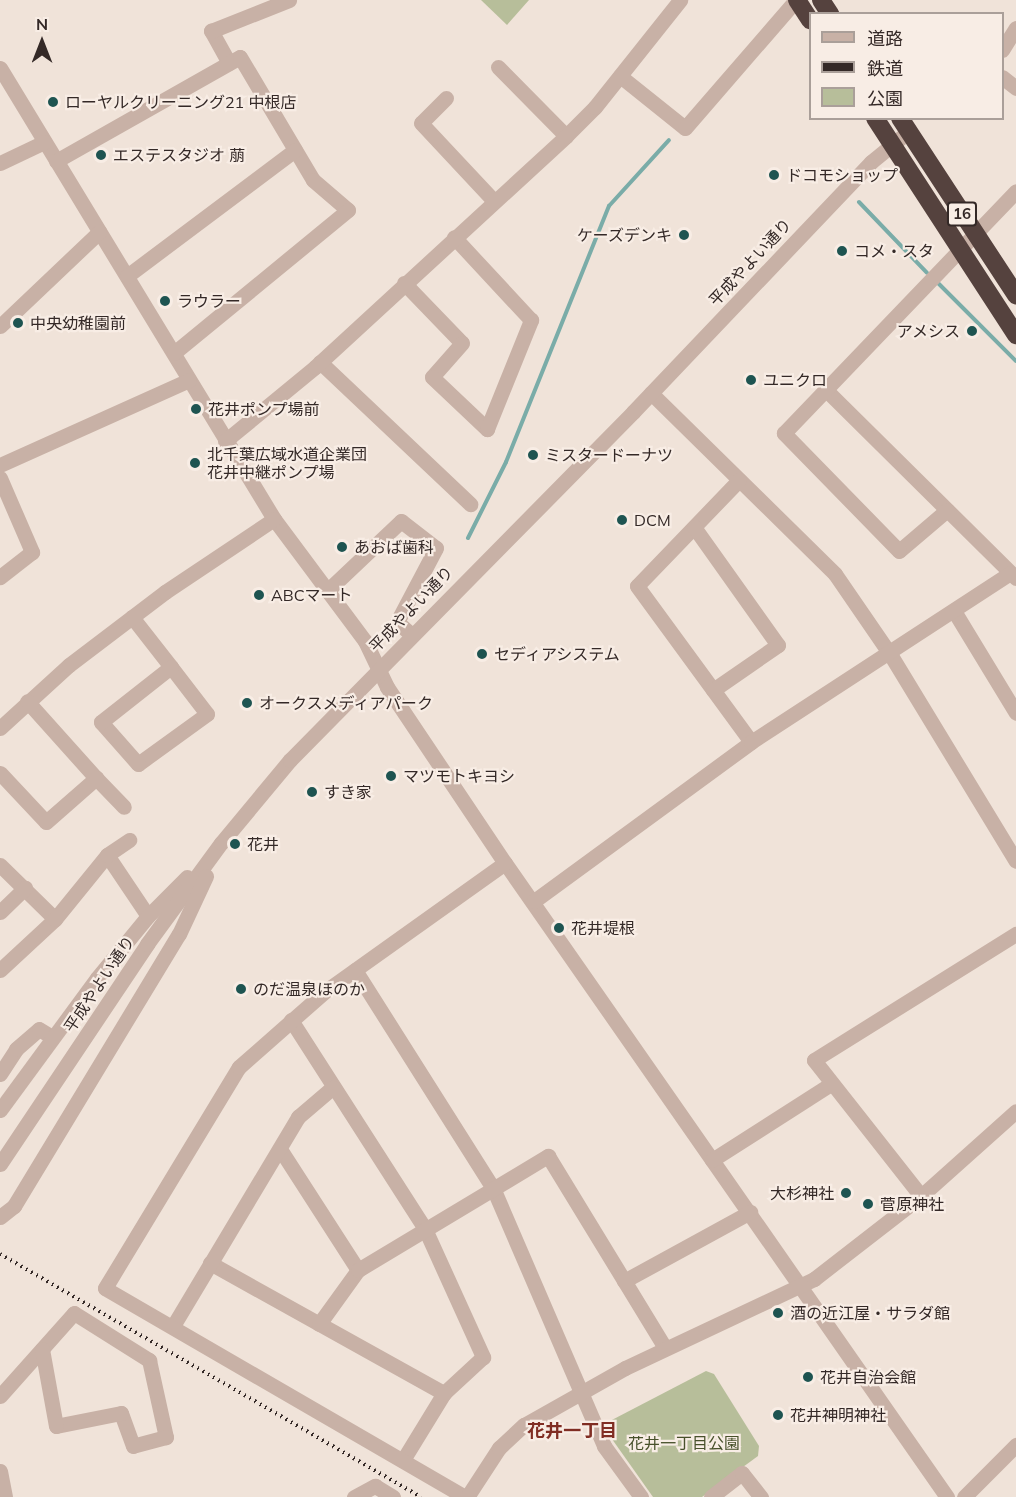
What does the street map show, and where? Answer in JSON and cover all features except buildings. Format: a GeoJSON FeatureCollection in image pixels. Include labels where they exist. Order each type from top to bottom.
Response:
{"type":"FeatureCollection","features":[{"type":"Feature","properties":{"kind":"highway"},"geometry":{"type":"LineString","coordinates":[[797,0],[809,18]]}},
{"type":"Feature","properties":{"kind":"highway","name":"16"},"geometry":{"type":"LineString","coordinates":[[876,120],[959,252],[1016,335]]}},
{"type":"Feature","properties":{"kind":"highway","name":"16"},"geometry":{"type":"LineString","coordinates":[[904,125],[1016,295]]}},
{"type":"Feature","properties":{"kind":"street"},"geometry":{"type":"LineString","coordinates":[[229,63],[211,31],[289,0]]}},
{"type":"Feature","properties":{"kind":"street"},"geometry":{"type":"LineString","coordinates":[[225,441],[320,362],[566,136],[620,76],[681,0]]}},
{"type":"Feature","properties":{"kind":"street"},"geometry":{"type":"LineString","coordinates":[[620,76],[685,128],[797,0]]}},
{"type":"Feature","properties":{"kind":"street"},"geometry":{"type":"LineString","coordinates":[[1004,47],[1016,28]]}},
{"type":"Feature","properties":{"kind":"street"},"geometry":{"type":"LineString","coordinates":[[56,161],[240,57],[313,180],[348,210],[174,353]]}},
{"type":"Feature","properties":{"kind":"street"},"geometry":{"type":"LineString","coordinates":[[498,67],[566,136]]}},
{"type":"Feature","properties":{"kind":"street"},"geometry":{"type":"LineString","coordinates":[[0,68],[274,519],[365,641],[378,669],[505,863],[534,901],[947,1497]]}},
{"type":"Feature","properties":{"kind":"street"},"geometry":{"type":"LineString","coordinates":[[1004,79],[1016,88]]}},
{"type":"Feature","properties":{"kind":"street"},"geometry":{"type":"LineString","coordinates":[[446,98],[422,123],[494,201]]}},
{"type":"Feature","properties":{"kind":"street","name":"平成やよい通り"},"geometry":{"type":"LineString","coordinates":[[0,1164],[147,944],[221,843],[290,760],[411,634],[651,393],[891,142],[904,125]]}},
{"type":"Feature","properties":{"kind":"street"},"geometry":{"type":"LineString","coordinates":[[0,164],[45,142]]}},
{"type":"Feature","properties":{"kind":"street"},"geometry":{"type":"LineString","coordinates":[[127,276],[295,150]]}},
{"type":"Feature","properties":{"kind":"street"},"geometry":{"type":"LineString","coordinates":[[947,510],[899,551],[784,433],[827,391],[1016,191]]}},
{"type":"Feature","properties":{"kind":"street"},"geometry":{"type":"LineString","coordinates":[[0,326],[99,232]]}},
{"type":"Feature","properties":{"kind":"street"},"geometry":{"type":"LineString","coordinates":[[404,283],[462,343],[432,376],[487,429],[531,320],[454,237]]}},
{"type":"Feature","properties":{"kind":"street"},"geometry":{"type":"LineString","coordinates":[[320,362],[470,504]]}},
{"type":"Feature","properties":{"kind":"street"},"geometry":{"type":"LineString","coordinates":[[0,465],[189,380]]}},
{"type":"Feature","properties":{"kind":"street"},"geometry":{"type":"LineString","coordinates":[[534,901],[751,742],[1013,575],[827,391]]}},
{"type":"Feature","properties":{"kind":"street"},"geometry":{"type":"LineString","coordinates":[[651,393],[835,574],[890,654],[1016,861]]}},
{"type":"Feature","properties":{"kind":"street"},"geometry":{"type":"LineString","coordinates":[[0,478],[32,552],[0,578]]}},
{"type":"Feature","properties":{"kind":"street"},"geometry":{"type":"LineString","coordinates":[[739,480],[637,586],[751,742]]}},
{"type":"Feature","properties":{"kind":"street"},"geometry":{"type":"LineString","coordinates":[[0,728],[27,701],[132,617],[274,519]]}},
{"type":"Feature","properties":{"kind":"street"},"geometry":{"type":"LineString","coordinates":[[327,591],[401,521],[436,548],[397,622],[411,634]]}},
{"type":"Feature","properties":{"kind":"street"},"geometry":{"type":"LineString","coordinates":[[694,527],[778,645],[713,690]]}},
{"type":"Feature","properties":{"kind":"street"},"geometry":{"type":"LineString","coordinates":[[954,611],[1016,712]]}},
{"type":"Feature","properties":{"kind":"street"},"geometry":{"type":"LineString","coordinates":[[132,617],[207,714],[138,765],[101,722],[171,668]]}},
{"type":"Feature","properties":{"kind":"street"},"geometry":{"type":"LineString","coordinates":[[27,701],[124,807]]}},
{"type":"Feature","properties":{"kind":"street"},"geometry":{"type":"LineString","coordinates":[[0,773],[46,822],[96,778]]}},
{"type":"Feature","properties":{"kind":"street"},"geometry":{"type":"LineString","coordinates":[[0,970],[55,919],[107,855],[129,840]]}},
{"type":"Feature","properties":{"kind":"street"},"geometry":{"type":"LineString","coordinates":[[0,1110],[52,1037],[148,916],[221,843]]}},
{"type":"Feature","properties":{"kind":"street"},"geometry":{"type":"LineString","coordinates":[[0,1217],[14,1206],[179,934],[221,843]]}},
{"type":"Feature","properties":{"kind":"street"},"geometry":{"type":"LineString","coordinates":[[107,855],[148,916]]}},
{"type":"Feature","properties":{"kind":"street"},"geometry":{"type":"LineString","coordinates":[[505,863],[355,970],[291,1020],[238,1067],[105,1288],[466,1497],[483,1468],[514,1433],[540,1415],[582,1395],[665,1348],[800,1283],[814,1279],[921,1196],[1016,1111]]}},
{"type":"Feature","properties":{"kind":"street"},"geometry":{"type":"LineString","coordinates":[[0,865],[55,919]]}},
{"type":"Feature","properties":{"kind":"street"},"geometry":{"type":"LineString","coordinates":[[0,912],[25,888]]}},
{"type":"Feature","properties":{"kind":"street"},"geometry":{"type":"LineString","coordinates":[[921,1196],[814,1060],[1016,934]]}},
{"type":"Feature","properties":{"kind":"street"},"geometry":{"type":"LineString","coordinates":[[355,970],[493,1188],[604,1446],[641,1497]]}},
{"type":"Feature","properties":{"kind":"street"},"geometry":{"type":"LineString","coordinates":[[291,1020],[332,1088],[425,1229],[483,1357],[444,1393],[403,1460]]}},
{"type":"Feature","properties":{"kind":"street"},"geometry":{"type":"LineString","coordinates":[[0,1074],[16,1049],[39,1029],[52,1037]]}},
{"type":"Feature","properties":{"kind":"street"},"geometry":{"type":"LineString","coordinates":[[712,1160],[831,1084]]}},
{"type":"Feature","properties":{"kind":"street"},"geometry":{"type":"LineString","coordinates":[[173,1326],[298,1117],[332,1088]]}},
{"type":"Feature","properties":{"kind":"street"},"geometry":{"type":"LineString","coordinates":[[280,1149],[358,1270]]}},
{"type":"Feature","properties":{"kind":"street"},"geometry":{"type":"LineString","coordinates":[[319,1324],[358,1270],[548,1156],[665,1348]]}},
{"type":"Feature","properties":{"kind":"street"},"geometry":{"type":"LineString","coordinates":[[624,1281],[750,1212]]}},
{"type":"Feature","properties":{"kind":"street"},"geometry":{"type":"LineString","coordinates":[[210,1263],[444,1393]]}},
{"type":"Feature","properties":{"kind":"street"},"geometry":{"type":"LineString","coordinates":[[0,1395],[74,1313],[149,1360],[166,1437],[133,1446],[121,1413],[56,1426],[42,1349]]}},
{"type":"Feature","properties":{"kind":"street"},"geometry":{"type":"LineString","coordinates":[[964,1497],[1016,1445]]}},
{"type":"Feature","properties":{"kind":"street"},"geometry":{"type":"LineString","coordinates":[[0,1471],[5,1497]]}},
{"type":"Feature","properties":{"kind":"street"},"geometry":{"type":"LineString","coordinates":[[711,1497],[745,1471],[761,1497]]}},
{"type":"Feature","properties":{"kind":"street"},"geometry":{"type":"LineString","coordinates":[[356,1497],[375,1486],[393,1497]]}},
{"type":"Feature","properties":{"kind":"green space"},"geometry":{"type":"Polygon","coordinates":[[[481,0],[529,0],[507,25],[481,0]]]}},
{"type":"Feature","properties":{"kind":"green space","name":"花井一丁目公園"},"geometry":{"type":"Polygon","coordinates":[[[706,1371],[714,1374],[759,1446],[758,1456],[702,1497],[653,1497],[607,1432],[608,1422],[706,1371]]]}},
{"type":"Feature","properties":{"kind":"waterway"},"geometry":{"type":"LineString","coordinates":[[468,538],[506,462],[609,206],[669,140]]}},
{"type":"Feature","properties":{"kind":"waterway"},"geometry":{"type":"LineString","coordinates":[[859,202],[927,273]]}},
{"type":"Feature","properties":{"kind":"waterway"},"geometry":{"type":"LineString","coordinates":[[938,283],[1016,361]]}},
{"type":"Feature","properties":{"kind":"railway"},"geometry":{"type":"LineString","coordinates":[[0,1254],[421,1497]]}},
{"type":"Feature","properties":{"kind":"place","name":"ローヤルクリーニング21 中根店"},"geometry":{"type":"Point","coordinates":[53,102]}},
{"type":"Feature","properties":{"kind":"place","name":"エステスタジオ 萠"},"geometry":{"type":"Point","coordinates":[101,155]}},
{"type":"Feature","properties":{"kind":"place","name":"ドコモショップ"},"geometry":{"type":"Point","coordinates":[774,175]}},
{"type":"Feature","properties":{"kind":"place","name":"ケーズデンキ"},"geometry":{"type":"Point","coordinates":[684,235]}},
{"type":"Feature","properties":{"kind":"place","name":"コメ・スタ"},"geometry":{"type":"Point","coordinates":[842,251]}},
{"type":"Feature","properties":{"kind":"place","name":"ラウラー"},"geometry":{"type":"Point","coordinates":[165,301]}},
{"type":"Feature","properties":{"kind":"place","name":"中央幼稚園前"},"geometry":{"type":"Point","coordinates":[18,323]}},
{"type":"Feature","properties":{"kind":"place","name":"アメシス"},"geometry":{"type":"Point","coordinates":[972,331]}},
{"type":"Feature","properties":{"kind":"place","name":"ユニクロ"},"geometry":{"type":"Point","coordinates":[751,380]}},
{"type":"Feature","properties":{"kind":"place","name":"花井ポンプ場前"},"geometry":{"type":"Point","coordinates":[196,409]}},
{"type":"Feature","properties":{"kind":"place","name":"ミスタードーナツ"},"geometry":{"type":"Point","coordinates":[533,455]}},
{"type":"Feature","properties":{"kind":"place","name":"北千葉広域水道企業団 花井中継ポンプ場"},"geometry":{"type":"Point","coordinates":[195,463]}},
{"type":"Feature","properties":{"kind":"place","name":"DCM"},"geometry":{"type":"Point","coordinates":[622,520]}},
{"type":"Feature","properties":{"kind":"place","name":"あおば歯科"},"geometry":{"type":"Point","coordinates":[342,547]}},
{"type":"Feature","properties":{"kind":"place","name":"ABCマート"},"geometry":{"type":"Point","coordinates":[259,595]}},
{"type":"Feature","properties":{"kind":"place","name":"セディアシステム"},"geometry":{"type":"Point","coordinates":[482,654]}},
{"type":"Feature","properties":{"kind":"place","name":"オークスメディアパーク"},"geometry":{"type":"Point","coordinates":[247,703]}},
{"type":"Feature","properties":{"kind":"place","name":"マツモトキヨシ"},"geometry":{"type":"Point","coordinates":[391,776]}},
{"type":"Feature","properties":{"kind":"place","name":"すき家"},"geometry":{"type":"Point","coordinates":[312,792]}},
{"type":"Feature","properties":{"kind":"place","name":"花井"},"geometry":{"type":"Point","coordinates":[235,844]}},
{"type":"Feature","properties":{"kind":"place","name":"花井堤根"},"geometry":{"type":"Point","coordinates":[559,928]}},
{"type":"Feature","properties":{"kind":"place","name":"のだ温泉ほのか"},"geometry":{"type":"Point","coordinates":[241,989]}},
{"type":"Feature","properties":{"kind":"place","name":"大杉神社"},"geometry":{"type":"Point","coordinates":[846,1193]}},
{"type":"Feature","properties":{"kind":"place","name":"菅原神社"},"geometry":{"type":"Point","coordinates":[868,1204]}},
{"type":"Feature","properties":{"kind":"place","name":"酒の近江屋・サラダ館"},"geometry":{"type":"Point","coordinates":[778,1313]}},
{"type":"Feature","properties":{"kind":"place","name":"花井自治会館"},"geometry":{"type":"Point","coordinates":[808,1377]}},
{"type":"Feature","properties":{"kind":"place","name":"花井神明神社"},"geometry":{"type":"Point","coordinates":[778,1415]}},
{"type":"Feature","properties":{"kind":"district","name":"花井一丁目"},"geometry":{"type":"Point","coordinates":[572,1431]}}]}
